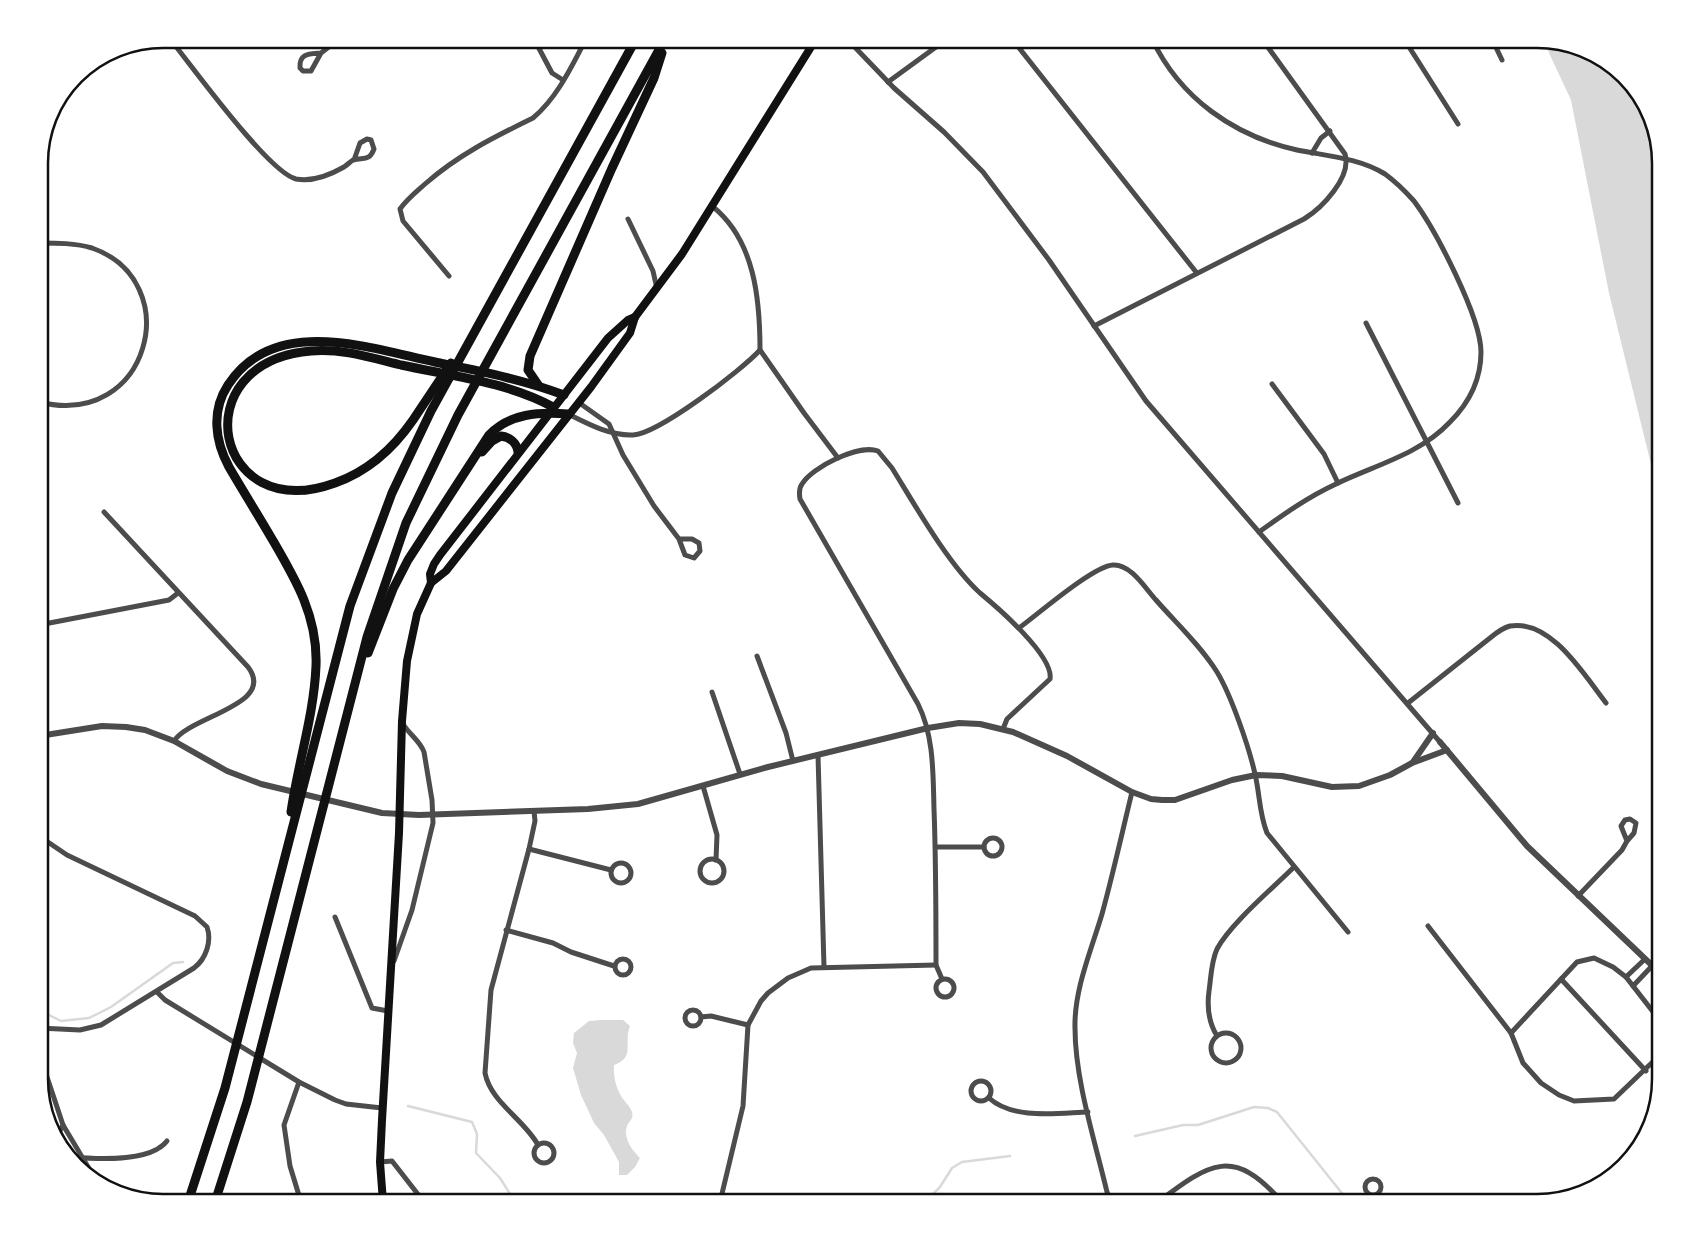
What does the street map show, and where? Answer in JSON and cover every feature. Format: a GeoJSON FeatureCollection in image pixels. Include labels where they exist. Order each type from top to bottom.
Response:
{"type":"FeatureCollection","features":[{"type":"Feature","properties":{"kind":"highway"},"geometry":{"type":"LineString","coordinates":[[302,772],[350,606],[380,520],[417,438],[631,48]]}},
{"type":"Feature","properties":{"kind":"highway"},"geometry":{"type":"LineString","coordinates":[[217,1194],[252,1082],[352,695],[385,580],[430,468],[472,388],[660,48]]}},
{"type":"Feature","properties":{"kind":"highway"},"geometry":{"type":"LineString","coordinates":[[539,386],[528,370],[530,356],[620,150],[654,78],[662,48]]}},
{"type":"Feature","properties":{"kind":"highway"},"geometry":{"type":"LineString","coordinates":[[489,306],[403,435],[381,458],[358,473],[322,488],[283,489],[264,483],[252,476],[241,466],[233,452],[227,426],[231,402],[246,379],[268,363],[293,354],[322,351],[351,354],[407,366],[511,388],[536,398],[551,410]]}},
{"type":"Feature","properties":{"kind":"highway"},"geometry":{"type":"LineString","coordinates":[[191,1194],[229,1074],[286,854],[302,772],[316,677],[316,650],[312,620],[300,587],[224,457],[218,437],[218,408],[226,388],[238,372],[254,359],[280,346],[301,342],[332,341],[515,379],[564,395]]}},
{"type":"Feature","properties":{"kind":"highway"},"geometry":{"type":"LineString","coordinates":[[352,695],[400,575],[480,445],[494,429],[518,417],[551,410],[568,414]]}},
{"type":"Feature","properties":{"kind":"highway"},"geometry":{"type":"LineString","coordinates":[[455,485],[495,439],[500,436],[509,439],[517,446],[518,452]]}},
{"type":"Feature","properties":{"kind":"main road"},"geometry":{"type":"LineString","coordinates":[[382,1194],[380,1162],[382,1108],[399,815],[402,721],[410,642],[417,614],[430,584],[430,574],[440,555],[608,338],[620,326],[635,317],[657,290],[810,48]]}},
{"type":"Feature","properties":{"kind":"main road"},"geometry":{"type":"LineString","coordinates":[[430,584],[446,571],[578,402],[630,333],[635,317]]}},
{"type":"Feature","properties":{"kind":"main road"},"geometry":{"type":"LineString","coordinates":[[564,395],[578,402]]}},
{"type":"Feature","properties":{"kind":"street"},"geometry":{"type":"LineString","coordinates":[[177,48],[262,153],[279,170],[296,179],[308,180],[331,173],[354,160],[364,160],[372,154],[374,144],[371,140],[367,139],[360,143],[354,160]]}},
{"type":"Feature","properties":{"kind":"street"},"geometry":{"type":"LineString","coordinates":[[321,53],[304,55],[300,63],[303,71],[311,71],[321,53],[327,48]]}},
{"type":"Feature","properties":{"kind":"street"},"geometry":{"type":"LineString","coordinates":[[539,48],[552,72],[562,80]]}},
{"type":"Feature","properties":{"kind":"street"},"geometry":{"type":"LineString","coordinates":[[449,276],[403,221],[400,208],[430,180],[468,150],[533,118],[548,104],[581,48]]}},
{"type":"Feature","properties":{"kind":"street"},"geometry":{"type":"LineString","coordinates":[[856,48],[888,82],[950,137],[983,172],[1044,253],[1146,401],[1408,703],[1527,846],[1652,966],[1633,986]]}},
{"type":"Feature","properties":{"kind":"street"},"geometry":{"type":"LineString","coordinates":[[888,82],[935,48]]}},
{"type":"Feature","properties":{"kind":"street"},"geometry":{"type":"LineString","coordinates":[[1019,48],[1196,272]]}},
{"type":"Feature","properties":{"kind":"street"},"geometry":{"type":"LineString","coordinates":[[1158,48],[1181,84],[1213,114],[1256,137],[1279,145],[1347,159],[1380,171],[1395,182],[1413,200],[1441,248],[1477,326],[1481,358],[1472,392],[1458,414],[1426,441],[1398,458],[1338,483],[1294,506],[1259,532]]}},
{"type":"Feature","properties":{"kind":"street"},"geometry":{"type":"LineString","coordinates":[[1269,48],[1330,132],[1347,159]]}},
{"type":"Feature","properties":{"kind":"street"},"geometry":{"type":"LineString","coordinates":[[1410,48],[1458,124]]}},
{"type":"Feature","properties":{"kind":"street"},"geometry":{"type":"LineString","coordinates":[[1496,48],[1502,60]]}},
{"type":"Feature","properties":{"kind":"street"},"geometry":{"type":"LineString","coordinates":[[1312,152],[1321,138],[1330,132]]}},
{"type":"Feature","properties":{"kind":"street"},"geometry":{"type":"LineString","coordinates":[[1094,326],[1312,214],[1334,192],[1347,159]]}},
{"type":"Feature","properties":{"kind":"street"},"geometry":{"type":"LineString","coordinates":[[712,206],[727,220],[753,273],[759,302],[760,350],[804,414],[838,458]]}},
{"type":"Feature","properties":{"kind":"street"},"geometry":{"type":"LineString","coordinates":[[628,219],[653,271],[657,290]]}},
{"type":"Feature","properties":{"kind":"street"},"geometry":{"type":"LineString","coordinates":[[48,244],[91,248],[112,259],[135,284],[142,301],[147,322],[141,355],[130,374],[118,386],[98,400],[74,407],[48,403]]}},
{"type":"Feature","properties":{"kind":"street"},"geometry":{"type":"LineString","coordinates":[[1366,323],[1458,503]]}},
{"type":"Feature","properties":{"kind":"street"},"geometry":{"type":"LineString","coordinates":[[568,414],[604,431],[640,434],[657,427],[734,372],[760,350]]}},
{"type":"Feature","properties":{"kind":"street"},"geometry":{"type":"LineString","coordinates":[[1272,384],[1324,454],[1338,483]]}},
{"type":"Feature","properties":{"kind":"street"},"geometry":{"type":"LineString","coordinates":[[578,402],[609,424],[615,433],[623,455],[662,518],[680,539],[686,555],[694,558],[700,548],[698,542],[688,538],[680,539]]}},
{"type":"Feature","properties":{"kind":"street"},"geometry":{"type":"LineString","coordinates":[[942,979],[936,966],[936,847],[928,728],[914,695],[800,499],[802,482],[838,458],[864,448],[878,451],[884,456],[967,580],[1019,628],[1045,662],[1051,674],[1046,685],[1007,719],[1003,729]]}},
{"type":"Feature","properties":{"kind":"street"},"geometry":{"type":"LineString","coordinates":[[104,512],[248,667],[255,680],[254,689],[245,699],[185,730],[174,741]]}},
{"type":"Feature","properties":{"kind":"street"},"geometry":{"type":"LineString","coordinates":[[1019,628],[1100,570],[1113,565],[1129,571],[1203,653],[1217,672],[1228,693],[1256,775],[1260,815],[1267,833],[1348,932]]}},
{"type":"Feature","properties":{"kind":"street"},"geometry":{"type":"LineString","coordinates":[[48,623],[169,600],[178,593]]}},
{"type":"Feature","properties":{"kind":"street"},"geometry":{"type":"LineString","coordinates":[[1408,703],[1463,657],[1502,629],[1515,626],[1530,628],[1547,635],[1567,653],[1606,702]]}},
{"type":"Feature","properties":{"kind":"street"},"geometry":{"type":"LineString","coordinates":[[757,656],[786,733],[793,761]]}},
{"type":"Feature","properties":{"kind":"street"},"geometry":{"type":"LineString","coordinates":[[712,692],[740,774]]}},
{"type":"Feature","properties":{"kind":"street"},"geometry":{"type":"LineString","coordinates":[[390,971],[412,910],[431,836],[434,814],[422,746],[408,733],[402,721]]}},
{"type":"Feature","properties":{"kind":"street"},"geometry":{"type":"LineString","coordinates":[[48,735],[114,726],[145,730],[174,741],[220,768],[251,780],[332,802],[399,815],[630,806],[740,774],[928,728],[970,723],[1003,729],[1067,756],[1132,792],[1151,799],[1176,800],[1232,780],[1256,775],[1282,776],[1332,787],[1352,787],[1371,783],[1412,763],[1447,750]]}},
{"type":"Feature","properties":{"kind":"street"},"geometry":{"type":"LineString","coordinates":[[1412,763],[1433,733]]}},
{"type":"Feature","properties":{"kind":"street"},"geometry":{"type":"LineString","coordinates":[[818,755],[824,967]]}},
{"type":"Feature","properties":{"kind":"street"},"geometry":{"type":"LineString","coordinates":[[703,786],[717,835],[716,860]]}},
{"type":"Feature","properties":{"kind":"street"},"geometry":{"type":"LineString","coordinates":[[1108,1194],[1075,1047],[1076,1005],[1105,902],[1132,792]]}},
{"type":"Feature","properties":{"kind":"street"},"geometry":{"type":"LineString","coordinates":[[534,811],[535,821],[529,849],[491,990],[485,1073],[487,1082],[494,1093],[538,1145]]}},
{"type":"Feature","properties":{"kind":"street"},"geometry":{"type":"LineString","coordinates":[[1578,896],[1615,859],[1627,841]]}},
{"type":"Feature","properties":{"kind":"street"},"geometry":{"type":"LineString","coordinates":[[48,842],[67,855],[195,916],[207,927],[209,933],[208,949],[199,965],[157,992],[101,1025],[88,1029],[48,1028]]}},
{"type":"Feature","properties":{"kind":"street"},"geometry":{"type":"LineString","coordinates":[[936,847],[984,846]]}},
{"type":"Feature","properties":{"kind":"street"},"geometry":{"type":"LineString","coordinates":[[529,849],[611,870]]}},
{"type":"Feature","properties":{"kind":"street"},"geometry":{"type":"LineString","coordinates":[[707,860],[716,860],[723,866],[724,875],[717,882],[708,882],[701,876],[700,867],[707,860]]}},
{"type":"Feature","properties":{"kind":"street"},"geometry":{"type":"LineString","coordinates":[[1217,1036],[1211,1021],[1208,997],[1217,950],[1228,934],[1294,867]]}},
{"type":"Feature","properties":{"kind":"street"},"geometry":{"type":"LineString","coordinates":[[335,917],[372,1008],[388,1011]]}},
{"type":"Feature","properties":{"kind":"street"},"geometry":{"type":"LineString","coordinates":[[1428,926],[1511,1033],[1523,1063],[1541,1083],[1559,1095],[1574,1101],[1614,1100],[1652,1064]]}},
{"type":"Feature","properties":{"kind":"street"},"geometry":{"type":"LineString","coordinates":[[506,930],[553,943],[571,952],[614,966]]}},
{"type":"Feature","properties":{"kind":"street"},"geometry":{"type":"LineString","coordinates":[[1511,1033],[1578,962],[1594,958],[1614,967],[1626,977],[1652,1010]]}},
{"type":"Feature","properties":{"kind":"street"},"geometry":{"type":"LineString","coordinates":[[1626,977],[1645,959]]}},
{"type":"Feature","properties":{"kind":"street"},"geometry":{"type":"LineString","coordinates":[[722,1194],[743,1106],[748,1025],[761,1002],[777,985],[811,968],[936,966]]}},
{"type":"Feature","properties":{"kind":"street"},"geometry":{"type":"LineString","coordinates":[[1561,979],[1646,1071]]}},
{"type":"Feature","properties":{"kind":"street"},"geometry":{"type":"LineString","coordinates":[[157,992],[165,1000],[299,1082],[346,1104],[382,1108]]}},
{"type":"Feature","properties":{"kind":"street"},"geometry":{"type":"LineString","coordinates":[[701,1017],[711,1016],[748,1025]]}},
{"type":"Feature","properties":{"kind":"street"},"geometry":{"type":"LineString","coordinates":[[1228,1033],[1237,1038],[1241,1049],[1234,1061],[1223,1063],[1214,1056],[1211,1046],[1217,1036],[1228,1033]]}},
{"type":"Feature","properties":{"kind":"street"},"geometry":{"type":"LineString","coordinates":[[48,1080],[63,1125],[85,1163]]}},
{"type":"Feature","properties":{"kind":"street"},"geometry":{"type":"LineString","coordinates":[[980,1081],[988,1084],[992,1091],[989,1098],[982,1102],[975,1099],[971,1093],[973,1085],[980,1081]]}},
{"type":"Feature","properties":{"kind":"street"},"geometry":{"type":"LineString","coordinates":[[299,1082],[284,1126],[290,1166],[299,1194]]}},
{"type":"Feature","properties":{"kind":"street"},"geometry":{"type":"LineString","coordinates":[[989,1098],[999,1106],[1020,1111],[1088,1112]]}},
{"type":"Feature","properties":{"kind":"street"},"geometry":{"type":"LineString","coordinates":[[60,1131],[63,1125]]}},
{"type":"Feature","properties":{"kind":"street"},"geometry":{"type":"LineString","coordinates":[[82,1158],[133,1156],[160,1148],[167,1141]]}},
{"type":"Feature","properties":{"kind":"street"},"geometry":{"type":"LineString","coordinates":[[380,1162],[392,1161],[399,1167],[418,1194]]}},
{"type":"Feature","properties":{"kind":"street"},"geometry":{"type":"LineString","coordinates":[[1170,1194],[1207,1168],[1227,1166],[1260,1178],[1275,1194]]}},
{"type":"Feature","properties":{"kind":"shaded area"},"geometry":{"type":"Polygon","coordinates":[[[1547,48],[1560,50],[1589,59],[1608,71],[1629,92],[1641,111],[1650,140],[1652,155],[1652,468],[1609,293],[1571,100],[1547,48]]]}},
{"type":"Feature","properties":{"kind":"shaded area"},"geometry":{"type":"Polygon","coordinates":[[[623,1020],[630,1026],[627,1054],[621,1062],[614,1065],[614,1077],[618,1089],[632,1112],[632,1118],[626,1130],[627,1139],[631,1148],[640,1158],[627,1175],[619,1175],[619,1162],[604,1135],[594,1123],[581,1095],[573,1068],[577,1053],[573,1043],[574,1033],[589,1021],[623,1020]]]}},
{"type":"Feature","properties":{"kind":"waterway"},"geometry":{"type":"LineString","coordinates":[[48,1014],[61,1021],[89,1018],[111,1007],[173,963],[183,962]]}},
{"type":"Feature","properties":{"kind":"waterway"},"geometry":{"type":"LineString","coordinates":[[408,1106],[472,1122],[477,1134],[476,1153],[500,1178],[510,1194]]}},
{"type":"Feature","properties":{"kind":"waterway"},"geometry":{"type":"LineString","coordinates":[[1135,1136],[1183,1125],[1198,1125],[1254,1107],[1268,1108],[1277,1112],[1343,1194]]}},
{"type":"Feature","properties":{"kind":"waterway"},"geometry":{"type":"LineString","coordinates":[[933,1194],[940,1187],[952,1168],[962,1162],[1010,1156]]}}]}
